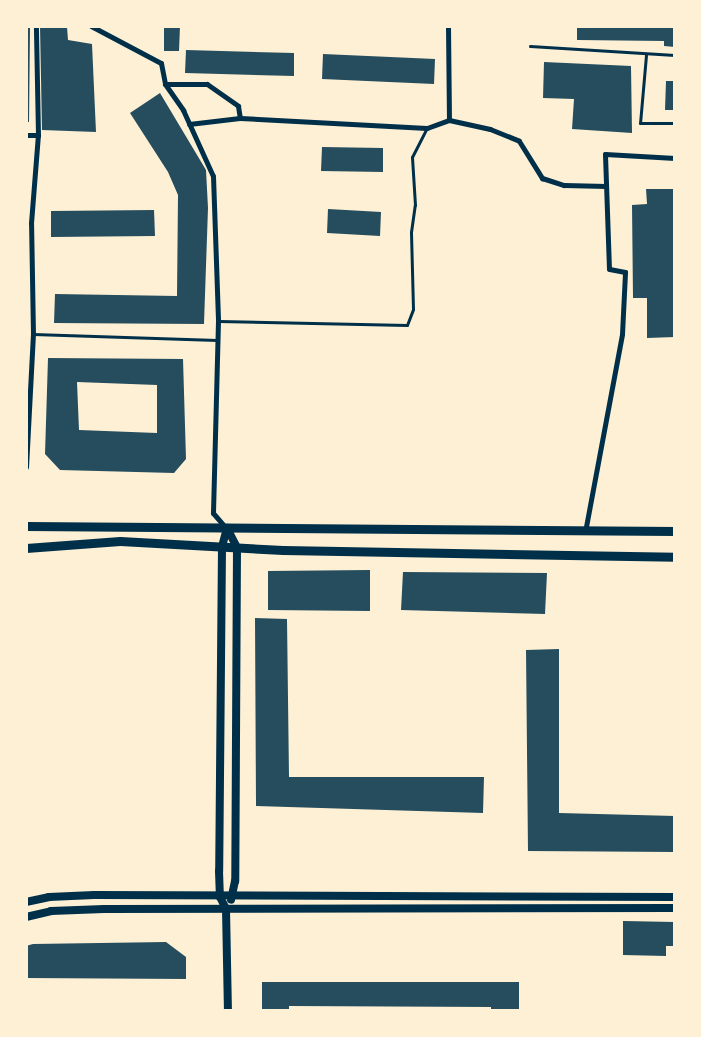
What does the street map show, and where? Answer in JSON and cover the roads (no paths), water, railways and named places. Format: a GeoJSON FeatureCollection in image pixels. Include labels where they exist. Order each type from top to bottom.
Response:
{"type":"FeatureCollection","features":[{"type":"Feature","properties":{"kind":"main road"},"geometry":{"type":"LineString","coordinates":[[26,526],[201,525],[226,528],[585,532],[675,531]]}},
{"type":"Feature","properties":{"kind":"main road"},"geometry":{"type":"LineString","coordinates":[[26,548],[120,541],[237,548],[675,556]]}},
{"type":"Feature","properties":{"kind":"street"},"geometry":{"type":"LineString","coordinates":[[26,467],[33,334],[29,222],[38,135],[36,26]]}},
{"type":"Feature","properties":{"kind":"street"},"geometry":{"type":"LineString","coordinates":[[91,26],[161,63],[165,84],[190,124],[213,176],[218,320],[213,513],[226,528],[237,548],[233,897],[226,908]]}},
{"type":"Feature","properties":{"kind":"street"},"geometry":{"type":"LineString","coordinates":[[448,26],[449,120]]}},
{"type":"Feature","properties":{"kind":"street"},"geometry":{"type":"LineString","coordinates":[[165,84],[207,84],[238,106],[240,118]]}},
{"type":"Feature","properties":{"kind":"street"},"geometry":{"type":"LineString","coordinates":[[190,124],[240,118],[427,128],[449,120],[490,129],[519,141],[542,178],[564,184],[606,186]]}},
{"type":"Feature","properties":{"kind":"street"},"geometry":{"type":"LineString","coordinates":[[26,135],[38,135]]}},
{"type":"Feature","properties":{"kind":"street"},"geometry":{"type":"LineString","coordinates":[[585,532],[622,334],[625,272],[609,269],[605,154],[675,158]]}},
{"type":"Feature","properties":{"kind":"street"},"geometry":{"type":"LineString","coordinates":[[226,528],[222,547],[220,897],[226,908],[228,1011]]}},
{"type":"Feature","properties":{"kind":"street"},"geometry":{"type":"LineString","coordinates":[[26,902],[49,897],[94,895],[220,897],[675,897]]}},
{"type":"Feature","properties":{"kind":"street"},"geometry":{"type":"LineString","coordinates":[[26,918],[51,911],[226,908],[675,908]]}},
{"type":"Feature","properties":{"kind":"lane"},"geometry":{"type":"LineString","coordinates":[[530,46],[646,55],[675,55]]}},
{"type":"Feature","properties":{"kind":"lane"},"geometry":{"type":"LineString","coordinates":[[646,55],[640,123],[675,122]]}},
{"type":"Feature","properties":{"kind":"lane"},"geometry":{"type":"LineString","coordinates":[[218,320],[407,324],[413,309],[410,232],[415,205],[412,157],[427,128]]}},
{"type":"Feature","properties":{"kind":"lane"},"geometry":{"type":"LineString","coordinates":[[33,334],[217,340]]}}]}
